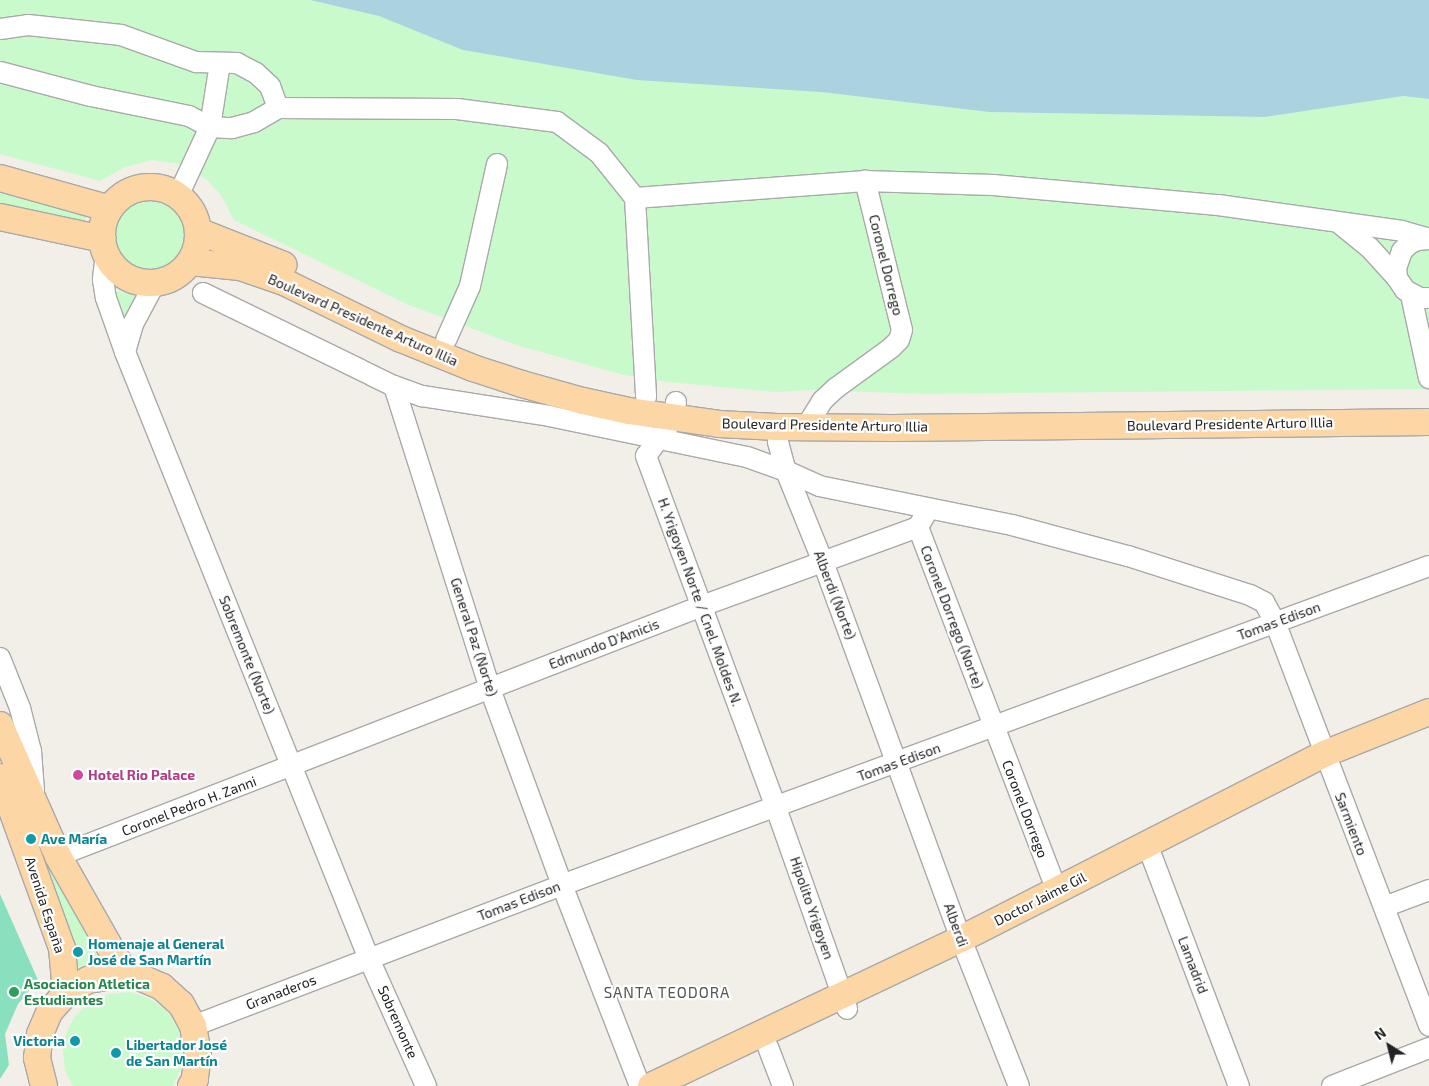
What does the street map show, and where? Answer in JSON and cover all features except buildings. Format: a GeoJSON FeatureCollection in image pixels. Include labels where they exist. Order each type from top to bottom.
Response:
{"type":"FeatureCollection","features":[{"type":"Feature","properties":{"kind":"main road"},"geometry":{"type":"LineString","coordinates":[[0,178],[110,209]]}},
{"type":"Feature","properties":{"kind":"main road"},"geometry":{"type":"LineString","coordinates":[[150,187],[165,189],[178,196],[188,205],[195,217],[198,231],[196,251],[190,262],[177,275],[155,283],[136,281],[124,275],[114,266],[105,247],[104,224],[110,209],[121,198],[134,190],[150,187]]}},
{"type":"Feature","properties":{"kind":"main road"},"geometry":{"type":"LineString","coordinates":[[0,217],[105,247]]}},
{"type":"Feature","properties":{"kind":"main road","name":"Boulevard Presidente Arturo Illia"},"geometry":{"type":"LineString","coordinates":[[198,231],[290,267],[351,298],[446,340],[526,368],[587,386],[646,398],[675,410],[777,433],[810,420],[1429,407]]}},
{"type":"Feature","properties":{"kind":"main road","name":"Boulevard Presidente Arturo Illia"},"geometry":{"type":"LineString","coordinates":[[190,262],[240,267],[284,282],[401,339],[497,376],[584,401],[810,420],[1429,422]]}},
{"type":"Feature","properties":{"kind":"main road","name":"Doctor Jaime Gil"},"geometry":{"type":"LineString","coordinates":[[651,1086],[845,1002],[964,946],[1327,760],[1429,712]]}},
{"type":"Feature","properties":{"kind":"main road","name":"Avenida España"},"geometry":{"type":"LineString","coordinates":[[0,725],[17,807],[62,948],[66,993]]}},
{"type":"Feature","properties":{"kind":"main road","name":"Doctor Jaime Gil"},"geometry":{"type":"LineString","coordinates":[[1327,760],[1429,729]]}},
{"type":"Feature","properties":{"kind":"main road","name":"Avenida España"},"geometry":{"type":"LineString","coordinates":[[0,777],[17,807],[58,856],[125,974]]}},
{"type":"Feature","properties":{"kind":"main road","name":"Doctor Jaime Gil"},"geometry":{"type":"LineString","coordinates":[[964,946],[1057,891],[1149,851]]}},
{"type":"Feature","properties":{"kind":"main road"},"geometry":{"type":"LineString","coordinates":[[39,1085],[37,1058],[40,1034],[50,1011],[66,993],[88,980],[125,974],[139,977],[162,987],[181,1004],[193,1026],[198,1052],[194,1079],[191,1086]]}},
{"type":"Feature","properties":{"kind":"main road","name":"Doctor Jaime Gil"},"geometry":{"type":"LineString","coordinates":[[684,1086],[768,1047],[845,1002]]}},
{"type":"Feature","properties":{"kind":"street"},"geometry":{"type":"LineString","coordinates":[[0,29],[28,25],[121,35],[196,62],[237,63],[256,73],[270,86],[278,108]]}},
{"type":"Feature","properties":{"kind":"street"},"geometry":{"type":"LineString","coordinates":[[178,196],[210,127],[220,63]]}},
{"type":"Feature","properties":{"kind":"street"},"geometry":{"type":"LineString","coordinates":[[0,72],[90,96],[189,116],[210,127],[232,128],[254,122],[278,108],[457,109],[557,122],[599,154],[635,198],[646,398]]}},
{"type":"Feature","properties":{"kind":"street"},"geometry":{"type":"LineString","coordinates":[[446,340],[470,286],[497,164]]}},
{"type":"Feature","properties":{"kind":"street"},"geometry":{"type":"LineString","coordinates":[[635,198],[865,181],[992,185],[1218,205],[1402,231],[1428,239]]}},
{"type":"Feature","properties":{"kind":"street","name":"Coronel Dorrego"},"geometry":{"type":"LineString","coordinates":[[810,420],[822,401],[836,388],[890,348],[899,340],[902,330],[865,181]]}},
{"type":"Feature","properties":{"kind":"street"},"geometry":{"type":"LineString","coordinates":[[1338,222],[1370,247],[1397,278],[1400,285],[1420,296],[1415,322],[1429,378]]}},
{"type":"Feature","properties":{"kind":"street"},"geometry":{"type":"LineString","coordinates":[[1397,278],[1397,259],[1402,251],[1409,244],[1428,239]]}},
{"type":"Feature","properties":{"kind":"street","name":"Sobremonte (Norte)"},"geometry":{"type":"LineString","coordinates":[[105,247],[102,280],[106,298],[125,352],[370,959]]}},
{"type":"Feature","properties":{"kind":"street"},"geometry":{"type":"LineString","coordinates":[[125,352],[133,324],[155,283]]}},
{"type":"Feature","properties":{"kind":"street","name":"Sarmiento"},"geometry":{"type":"LineString","coordinates":[[202,293],[394,386],[422,396],[549,416],[747,457],[786,471],[819,486],[1012,525],[1128,556],[1250,594],[1264,602],[1276,622],[1429,1026]]}},
{"type":"Feature","properties":{"kind":"street"},"geometry":{"type":"LineString","coordinates":[[1415,322],[1429,307]]}},
{"type":"Feature","properties":{"kind":"street","name":"General Paz (Norte)"},"geometry":{"type":"LineString","coordinates":[[394,386],[490,689],[562,885],[640,1086]]}},
{"type":"Feature","properties":{"kind":"street","name":"H. Yrigoyen Norte / Cnel. Moldes N."},"geometry":{"type":"LineString","coordinates":[[675,410],[659,440],[646,456],[776,808]]}},
{"type":"Feature","properties":{"kind":"street"},"geometry":{"type":"LineString","coordinates":[[777,433],[802,466],[832,489]]}},
{"type":"Feature","properties":{"kind":"street","name":"Alberdi (Norte)"},"geometry":{"type":"LineString","coordinates":[[777,433],[786,471],[823,562],[898,762]]}},
{"type":"Feature","properties":{"kind":"street","name":"Coronel Dorrego (Norte)"},"geometry":{"type":"LineString","coordinates":[[929,509],[918,527],[993,727]]}},
{"type":"Feature","properties":{"kind":"street","name":"Edmundo D'Amicis"},"geometry":{"type":"LineString","coordinates":[[292,766],[702,606],[918,527]]}},
{"type":"Feature","properties":{"kind":"street","name":"Tomas Edison"},"geometry":{"type":"LineString","coordinates":[[370,959],[562,885],[776,808],[1429,566]]}},
{"type":"Feature","properties":{"kind":"street","name":"Avenida España"},"geometry":{"type":"LineString","coordinates":[[0,658],[20,708],[31,751],[17,807]]}},
{"type":"Feature","properties":{"kind":"street","name":"Coronel Dorrego"},"geometry":{"type":"LineString","coordinates":[[993,727],[1057,891]]}},
{"type":"Feature","properties":{"kind":"street","name":"Alberdi"},"geometry":{"type":"LineString","coordinates":[[898,762],[964,946],[1018,1086]]}},
{"type":"Feature","properties":{"kind":"street","name":"Coronel Pedro H. Zanni"},"geometry":{"type":"LineString","coordinates":[[58,856],[292,766]]}},
{"type":"Feature","properties":{"kind":"street","name":"Hipolito Yrigoyen"},"geometry":{"type":"LineString","coordinates":[[776,808],[845,1002]]}},
{"type":"Feature","properties":{"kind":"street","name":"Lamadrid"},"geometry":{"type":"LineString","coordinates":[[1149,851],[1239,1086]]}},
{"type":"Feature","properties":{"kind":"street"},"geometry":{"type":"LineString","coordinates":[[1384,907],[1429,890]]}},
{"type":"Feature","properties":{"kind":"street","name":"Granaderos"},"geometry":{"type":"LineString","coordinates":[[193,1026],[370,959]]}},
{"type":"Feature","properties":{"kind":"street","name":"Sobremonte"},"geometry":{"type":"LineString","coordinates":[[370,959],[426,1086]]}},
{"type":"Feature","properties":{"kind":"street"},"geometry":{"type":"LineString","coordinates":[[768,1047],[783,1086]]}},
{"type":"Feature","properties":{"kind":"street"},"geometry":{"type":"LineString","coordinates":[[1332,1086],[1429,1048]]}},
{"type":"Feature","properties":{"kind":"green space"},"geometry":{"type":"Polygon","coordinates":[[[0,0],[310,0],[379,16],[821,92],[989,112],[1265,117],[1403,96],[1429,99],[1429,389],[925,394],[810,390],[775,392],[668,382],[624,375],[516,345],[409,305],[234,220],[221,195],[206,179],[180,164],[152,160],[125,167],[100,181],[0,154],[0,0]]]}},
{"type":"Feature","properties":{"kind":"green space"},"geometry":{"type":"Polygon","coordinates":[[[0,185],[88,210],[84,226],[0,204],[0,185]]]}},
{"type":"Feature","properties":{"kind":"green space"},"geometry":{"type":"Polygon","coordinates":[[[151,199],[171,205],[181,215],[187,235],[181,255],[171,265],[151,271],[131,265],[121,255],[115,235],[121,215],[131,205],[151,199]]]}},
{"type":"Feature","properties":{"kind":"green space"},"geometry":{"type":"Polygon","coordinates":[[[115,291],[138,296],[122,325],[115,291]]]}},
{"type":"Feature","properties":{"kind":"green space"},"geometry":{"type":"Polygon","coordinates":[[[15,782],[100,960],[78,968],[15,782]]]}},
{"type":"Feature","properties":{"kind":"green space","name":"Asociacion Atletica Estudiantes"},"geometry":{"type":"Polygon","coordinates":[[[0,894],[38,980],[18,1004],[5,1034],[9,1065],[0,1079],[0,894]]]}},
{"type":"Feature","properties":{"kind":"green space"},"geometry":{"type":"Polygon","coordinates":[[[129,992],[149,998],[166,1010],[178,1027],[183,1047],[181,1068],[173,1086],[73,1086],[65,1071],[63,1052],[66,1033],[75,1016],[90,1002],[109,994],[129,992]]]}},
{"type":"Feature","properties":{"kind":"water"},"geometry":{"type":"Polygon","coordinates":[[[310,0],[1429,0],[1429,99],[1403,96],[1265,117],[989,112],[821,92],[637,80],[463,50],[379,16],[310,0]]]}},
{"type":"Feature","properties":{"kind":"place","name":"Hotel Rio Palace"},"geometry":{"type":"Point","coordinates":[78,775]}},
{"type":"Feature","properties":{"kind":"place","name":"Ave María"},"geometry":{"type":"Point","coordinates":[31,839]}},
{"type":"Feature","properties":{"kind":"place","name":"Homenaje al General José de San Martín"},"geometry":{"type":"Point","coordinates":[78,952]}},
{"type":"Feature","properties":{"kind":"place","name":"Asociacion Atletica Estudiantes"},"geometry":{"type":"Point","coordinates":[14,992]}},
{"type":"Feature","properties":{"kind":"place","name":"Victoria"},"geometry":{"type":"Point","coordinates":[75,1041]}},
{"type":"Feature","properties":{"kind":"place","name":"Libertador José de San Martín"},"geometry":{"type":"Point","coordinates":[116,1053]}},
{"type":"Feature","properties":{"kind":"district","name":"SANTA TEODORA"},"geometry":{"type":"Point","coordinates":[667,993]}}]}
